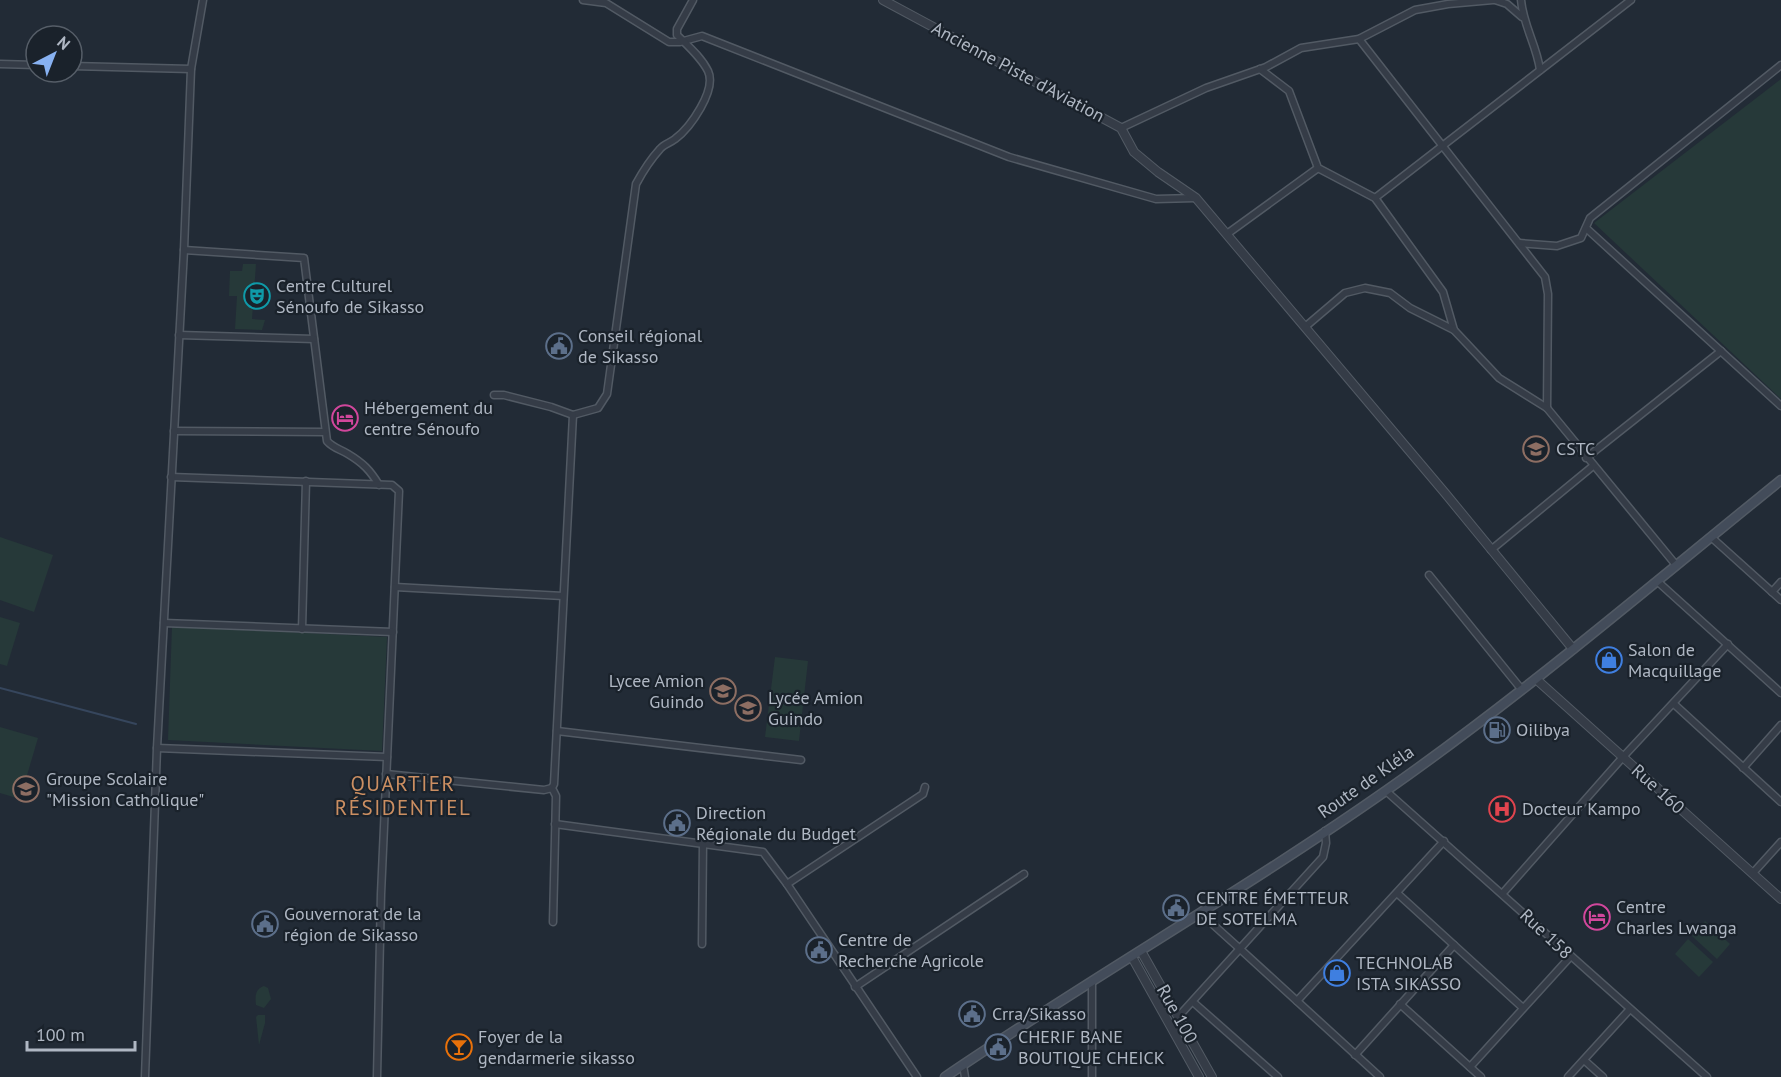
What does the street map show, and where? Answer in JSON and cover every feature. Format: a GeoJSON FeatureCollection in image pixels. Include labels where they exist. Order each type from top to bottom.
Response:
{"type":"FeatureCollection","features":[{"type":"Feature","properties":{"kind":"main road","name":"Route de Kléla"},"geometry":{"type":"LineString","coordinates":[[945,1077],[1203,912],[1386,791],[1536,679],[1781,480]]}},
{"type":"Feature","properties":{"kind":"street"},"geometry":{"type":"LineString","coordinates":[[146,1077],[157,748],[184,250],[191,69],[203,0]]}},
{"type":"Feature","properties":{"kind":"street"},"geometry":{"type":"LineString","coordinates":[[583,0],[606,3],[669,42],[702,36],[1009,157],[1156,199],[1196,198]]}},
{"type":"Feature","properties":{"kind":"street"},"geometry":{"type":"LineString","coordinates":[[494,395],[504,395],[573,415],[598,408],[606,394],[636,184],[662,146],[676,139],[699,113],[708,89],[709,73],[699,58],[677,35],[677,29],[693,0]]}},
{"type":"Feature","properties":{"kind":"street","name":"Ancienne Piste d'Aviation"},"geometry":{"type":"LineString","coordinates":[[883,0],[1121,128]]}},
{"type":"Feature","properties":{"kind":"street"},"geometry":{"type":"LineString","coordinates":[[1540,70],[1532,37],[1522,17],[1507,4],[1494,0],[1448,4],[1415,10],[1359,39],[1301,48],[1260,69],[1206,88],[1121,128],[1134,152],[1196,198],[1445,492],[1573,649]]}},
{"type":"Feature","properties":{"kind":"street"},"geometry":{"type":"LineString","coordinates":[[1521,0],[1522,17]]}},
{"type":"Feature","properties":{"kind":"street"},"geometry":{"type":"LineString","coordinates":[[1375,198],[1631,0]]}},
{"type":"Feature","properties":{"kind":"street"},"geometry":{"type":"LineString","coordinates":[[1359,39],[1545,277],[1548,294],[1547,408]]}},
{"type":"Feature","properties":{"kind":"street"},"geometry":{"type":"LineString","coordinates":[[0,64],[24,65]]}},
{"type":"Feature","properties":{"kind":"street"},"geometry":{"type":"LineString","coordinates":[[1519,243],[1557,246],[1581,238],[1590,218],[1781,65]]}},
{"type":"Feature","properties":{"kind":"street"},"geometry":{"type":"LineString","coordinates":[[84,66],[191,69]]}},
{"type":"Feature","properties":{"kind":"street"},"geometry":{"type":"LineString","coordinates":[[1260,69],[1288,92],[1318,168],[1375,198],[1443,292],[1454,330]]}},
{"type":"Feature","properties":{"kind":"street"},"geometry":{"type":"LineString","coordinates":[[1227,234],[1318,168]]}},
{"type":"Feature","properties":{"kind":"street"},"geometry":{"type":"LineString","coordinates":[[1586,228],[1781,406]]}},
{"type":"Feature","properties":{"kind":"street"},"geometry":{"type":"LineString","coordinates":[[184,250],[304,258],[327,441],[332,447],[345,452],[368,468],[380,484]]}},
{"type":"Feature","properties":{"kind":"street"},"geometry":{"type":"LineString","coordinates":[[1305,327],[1345,293],[1365,288],[1390,293],[1410,308],[1454,330],[1499,378],[1547,408],[1676,566]]}},
{"type":"Feature","properties":{"kind":"street"},"geometry":{"type":"LineString","coordinates":[[179,335],[314,339]]}},
{"type":"Feature","properties":{"kind":"street"},"geometry":{"type":"LineString","coordinates":[[1586,458],[1721,351]]}},
{"type":"Feature","properties":{"kind":"street"},"geometry":{"type":"LineString","coordinates":[[553,922],[556,796],[552,788],[573,415]]}},
{"type":"Feature","properties":{"kind":"street"},"geometry":{"type":"LineString","coordinates":[[174,431],[325,432]]}},
{"type":"Feature","properties":{"kind":"street"},"geometry":{"type":"LineString","coordinates":[[1491,550],[1593,466]]}},
{"type":"Feature","properties":{"kind":"street"},"geometry":{"type":"LineString","coordinates":[[171,477],[380,484],[395,486],[399,495],[386,774],[377,1077]]}},
{"type":"Feature","properties":{"kind":"street"},"geometry":{"type":"LineString","coordinates":[[302,629],[306,481]]}},
{"type":"Feature","properties":{"kind":"street"},"geometry":{"type":"LineString","coordinates":[[1711,537],[1781,600]]}},
{"type":"Feature","properties":{"kind":"street"},"geometry":{"type":"LineString","coordinates":[[1429,575],[1522,690]]}},
{"type":"Feature","properties":{"kind":"street"},"geometry":{"type":"LineString","coordinates":[[1657,581],[1781,693]]}},
{"type":"Feature","properties":{"kind":"street"},"geometry":{"type":"LineString","coordinates":[[1772,592],[1781,582]]}},
{"type":"Feature","properties":{"kind":"street"},"geometry":{"type":"LineString","coordinates":[[395,587],[563,596]]}},
{"type":"Feature","properties":{"kind":"street"},"geometry":{"type":"LineString","coordinates":[[164,623],[393,632]]}},
{"type":"Feature","properties":{"kind":"street"},"geometry":{"type":"LineString","coordinates":[[1503,893],[1623,757],[1728,644]]}},
{"type":"Feature","properties":{"kind":"street","name":"Rue 160"},"geometry":{"type":"LineString","coordinates":[[1536,679],[1781,899]]}},
{"type":"Feature","properties":{"kind":"street"},"geometry":{"type":"LineString","coordinates":[[1674,704],[1781,802]]}},
{"type":"Feature","properties":{"kind":"street"},"geometry":{"type":"LineString","coordinates":[[1743,768],[1781,725]]}},
{"type":"Feature","properties":{"kind":"street"},"geometry":{"type":"LineString","coordinates":[[557,731],[801,760]]}},
{"type":"Feature","properties":{"kind":"street"},"geometry":{"type":"LineString","coordinates":[[157,748],[387,757]]}},
{"type":"Feature","properties":{"kind":"street"},"geometry":{"type":"LineString","coordinates":[[386,774],[544,790],[552,788]]}},
{"type":"Feature","properties":{"kind":"street"},"geometry":{"type":"LineString","coordinates":[[787,884],[922,794],[925,787]]}},
{"type":"Feature","properties":{"kind":"street","name":"Rue 158"},"geometry":{"type":"LineString","coordinates":[[1386,791],[1707,1077]]}},
{"type":"Feature","properties":{"kind":"street"},"geometry":{"type":"LineString","coordinates":[[555,824],[763,852],[787,884],[916,1077]]}},
{"type":"Feature","properties":{"kind":"street"},"geometry":{"type":"LineString","coordinates":[[1178,1017],[1323,858],[1326,843],[1325,831]]}},
{"type":"Feature","properties":{"kind":"street"},"geometry":{"type":"LineString","coordinates":[[1297,1001],[1444,841]]}},
{"type":"Feature","properties":{"kind":"street"},"geometry":{"type":"LineString","coordinates":[[1753,873],[1781,842]]}},
{"type":"Feature","properties":{"kind":"street"},"geometry":{"type":"LineString","coordinates":[[702,944],[703,843]]}},
{"type":"Feature","properties":{"kind":"street"},"geometry":{"type":"LineString","coordinates":[[855,987],[1024,874]]}},
{"type":"Feature","properties":{"kind":"street"},"geometry":{"type":"LineString","coordinates":[[1397,893],[1523,1008]]}},
{"type":"Feature","properties":{"kind":"street"},"geometry":{"type":"LineString","coordinates":[[1203,912],[1208,920],[1380,1077]]}},
{"type":"Feature","properties":{"kind":"street"},"geometry":{"type":"LineString","coordinates":[[1355,1055],[1454,945]]}},
{"type":"Feature","properties":{"kind":"street","name":"Rue 100"},"geometry":{"type":"LineString","coordinates":[[1142,951],[1212,1077]]}},
{"type":"Feature","properties":{"kind":"street"},"geometry":{"type":"LineString","coordinates":[[1132,957],[1199,1077]]}},
{"type":"Feature","properties":{"kind":"street"},"geometry":{"type":"LineString","coordinates":[[1470,1067],[1570,957]]}},
{"type":"Feature","properties":{"kind":"street"},"geometry":{"type":"LineString","coordinates":[[1092,982],[1092,1077]]}},
{"type":"Feature","properties":{"kind":"street"},"geometry":{"type":"LineString","coordinates":[[1193,1002],[1278,1077]]}},
{"type":"Feature","properties":{"kind":"street"},"geometry":{"type":"LineString","coordinates":[[1400,1004],[1481,1077]]}},
{"type":"Feature","properties":{"kind":"street"},"geometry":{"type":"LineString","coordinates":[[1568,1077],[1630,1009]]}},
{"type":"Feature","properties":{"kind":"street"},"geometry":{"type":"LineString","coordinates":[[1584,1060],[1603,1077]]}},
{"type":"Feature","properties":{"kind":"street"},"geometry":{"type":"LineString","coordinates":[[963,1065],[965,1077]]}},
{"type":"Feature","properties":{"kind":"shaded area"},"geometry":{"type":"Polygon","coordinates":[[[1781,79],[1781,399],[1594,223],[1781,79]]]}},
{"type":"Feature","properties":{"kind":"shaded area"},"geometry":{"type":"Polygon","coordinates":[[[243,264],[256,264],[252,319],[265,320],[262,330],[235,329],[237,296],[229,296],[230,271],[242,271],[243,264]]]}},
{"type":"Feature","properties":{"kind":"shaded area"},"geometry":{"type":"Polygon","coordinates":[[[0,537],[53,555],[34,612],[0,600],[0,537]]]}},
{"type":"Feature","properties":{"kind":"shaded area"},"geometry":{"type":"Polygon","coordinates":[[[0,617],[20,623],[7,666],[0,664],[0,617]]]}},
{"type":"Feature","properties":{"kind":"shaded area"},"geometry":{"type":"Polygon","coordinates":[[[172,626],[387,637],[382,751],[168,740],[172,626]]]}},
{"type":"Feature","properties":{"kind":"shaded area"},"geometry":{"type":"Polygon","coordinates":[[[775,657],[808,661],[799,741],[765,737],[775,657]]]}},
{"type":"Feature","properties":{"kind":"shaded area"},"geometry":{"type":"Polygon","coordinates":[[[0,727],[38,738],[20,799],[0,793],[0,727]]]}},
{"type":"Feature","properties":{"kind":"shaded area"},"geometry":{"type":"Polygon","coordinates":[[[1705,921],[1730,944],[1717,959],[1692,936],[1705,921]]]}},
{"type":"Feature","properties":{"kind":"shaded area"},"geometry":{"type":"Polygon","coordinates":[[[1688,939],[1713,962],[1699,977],[1675,954],[1688,939]]]}},
{"type":"Feature","properties":{"kind":"shaded area"},"geometry":{"type":"Polygon","coordinates":[[[264,986],[268,988],[271,999],[264,1008],[256,1005],[256,993],[264,986]]]}},
{"type":"Feature","properties":{"kind":"shaded area"},"geometry":{"type":"Polygon","coordinates":[[[265,1015],[259,1045],[256,1017],[265,1015]]]}},
{"type":"Feature","properties":{"kind":"waterway"},"geometry":{"type":"LineString","coordinates":[[0,688],[136,724]]}},
{"type":"Feature","properties":{"kind":"place","name":"Centre Culturel Sénoufo de Sikasso"},"geometry":{"type":"Point","coordinates":[257,296]}},
{"type":"Feature","properties":{"kind":"place","name":"Conseil régional de Sikasso"},"geometry":{"type":"Point","coordinates":[559,346]}},
{"type":"Feature","properties":{"kind":"place","name":"Hébergement du centre Sénoufo"},"geometry":{"type":"Point","coordinates":[345,418]}},
{"type":"Feature","properties":{"kind":"place","name":"CSTC"},"geometry":{"type":"Point","coordinates":[1536,449]}},
{"type":"Feature","properties":{"kind":"place","name":"Salon de Macquillage"},"geometry":{"type":"Point","coordinates":[1609,660]}},
{"type":"Feature","properties":{"kind":"place","name":"Lycee Amion Guindo"},"geometry":{"type":"Point","coordinates":[723,691]}},
{"type":"Feature","properties":{"kind":"place","name":"Lycée Amion Guindo"},"geometry":{"type":"Point","coordinates":[748,708]}},
{"type":"Feature","properties":{"kind":"place","name":"Oilibya"},"geometry":{"type":"Point","coordinates":[1497,730]}},
{"type":"Feature","properties":{"kind":"place","name":"Groupe Scolaire \"Mission Catholique\""},"geometry":{"type":"Point","coordinates":[26,789]}},
{"type":"Feature","properties":{"kind":"place","name":"Docteur Kampo"},"geometry":{"type":"Point","coordinates":[1502,809]}},
{"type":"Feature","properties":{"kind":"place","name":"Direction Régionale du Budget"},"geometry":{"type":"Point","coordinates":[677,823]}},
{"type":"Feature","properties":{"kind":"place","name":"CENTRE ÉMETTEUR DE SOTELMA"},"geometry":{"type":"Point","coordinates":[1176,908]}},
{"type":"Feature","properties":{"kind":"place","name":"Centre Charles Lwanga"},"geometry":{"type":"Point","coordinates":[1597,917]}},
{"type":"Feature","properties":{"kind":"place","name":"Gouvernorat de la région de Sikasso"},"geometry":{"type":"Point","coordinates":[265,924]}},
{"type":"Feature","properties":{"kind":"place","name":"Centre de Recherche Agricole"},"geometry":{"type":"Point","coordinates":[819,950]}},
{"type":"Feature","properties":{"kind":"place","name":"TECHNOLAB ISTA SIKASSO"},"geometry":{"type":"Point","coordinates":[1337,973]}},
{"type":"Feature","properties":{"kind":"place","name":"Crra/Sikasso"},"geometry":{"type":"Point","coordinates":[972,1014]}},
{"type":"Feature","properties":{"kind":"place","name":"Foyer de la gendarmerie sikasso"},"geometry":{"type":"Point","coordinates":[459,1047]}},
{"type":"Feature","properties":{"kind":"place","name":"CHERIF BANE BOUTIQUE CHEICK"},"geometry":{"type":"Point","coordinates":[998,1047]}},
{"type":"Feature","properties":{"kind":"district","name":"QUARTIER RÉSIDENTIEL"},"geometry":{"type":"Point","coordinates":[403,796]}}]}
